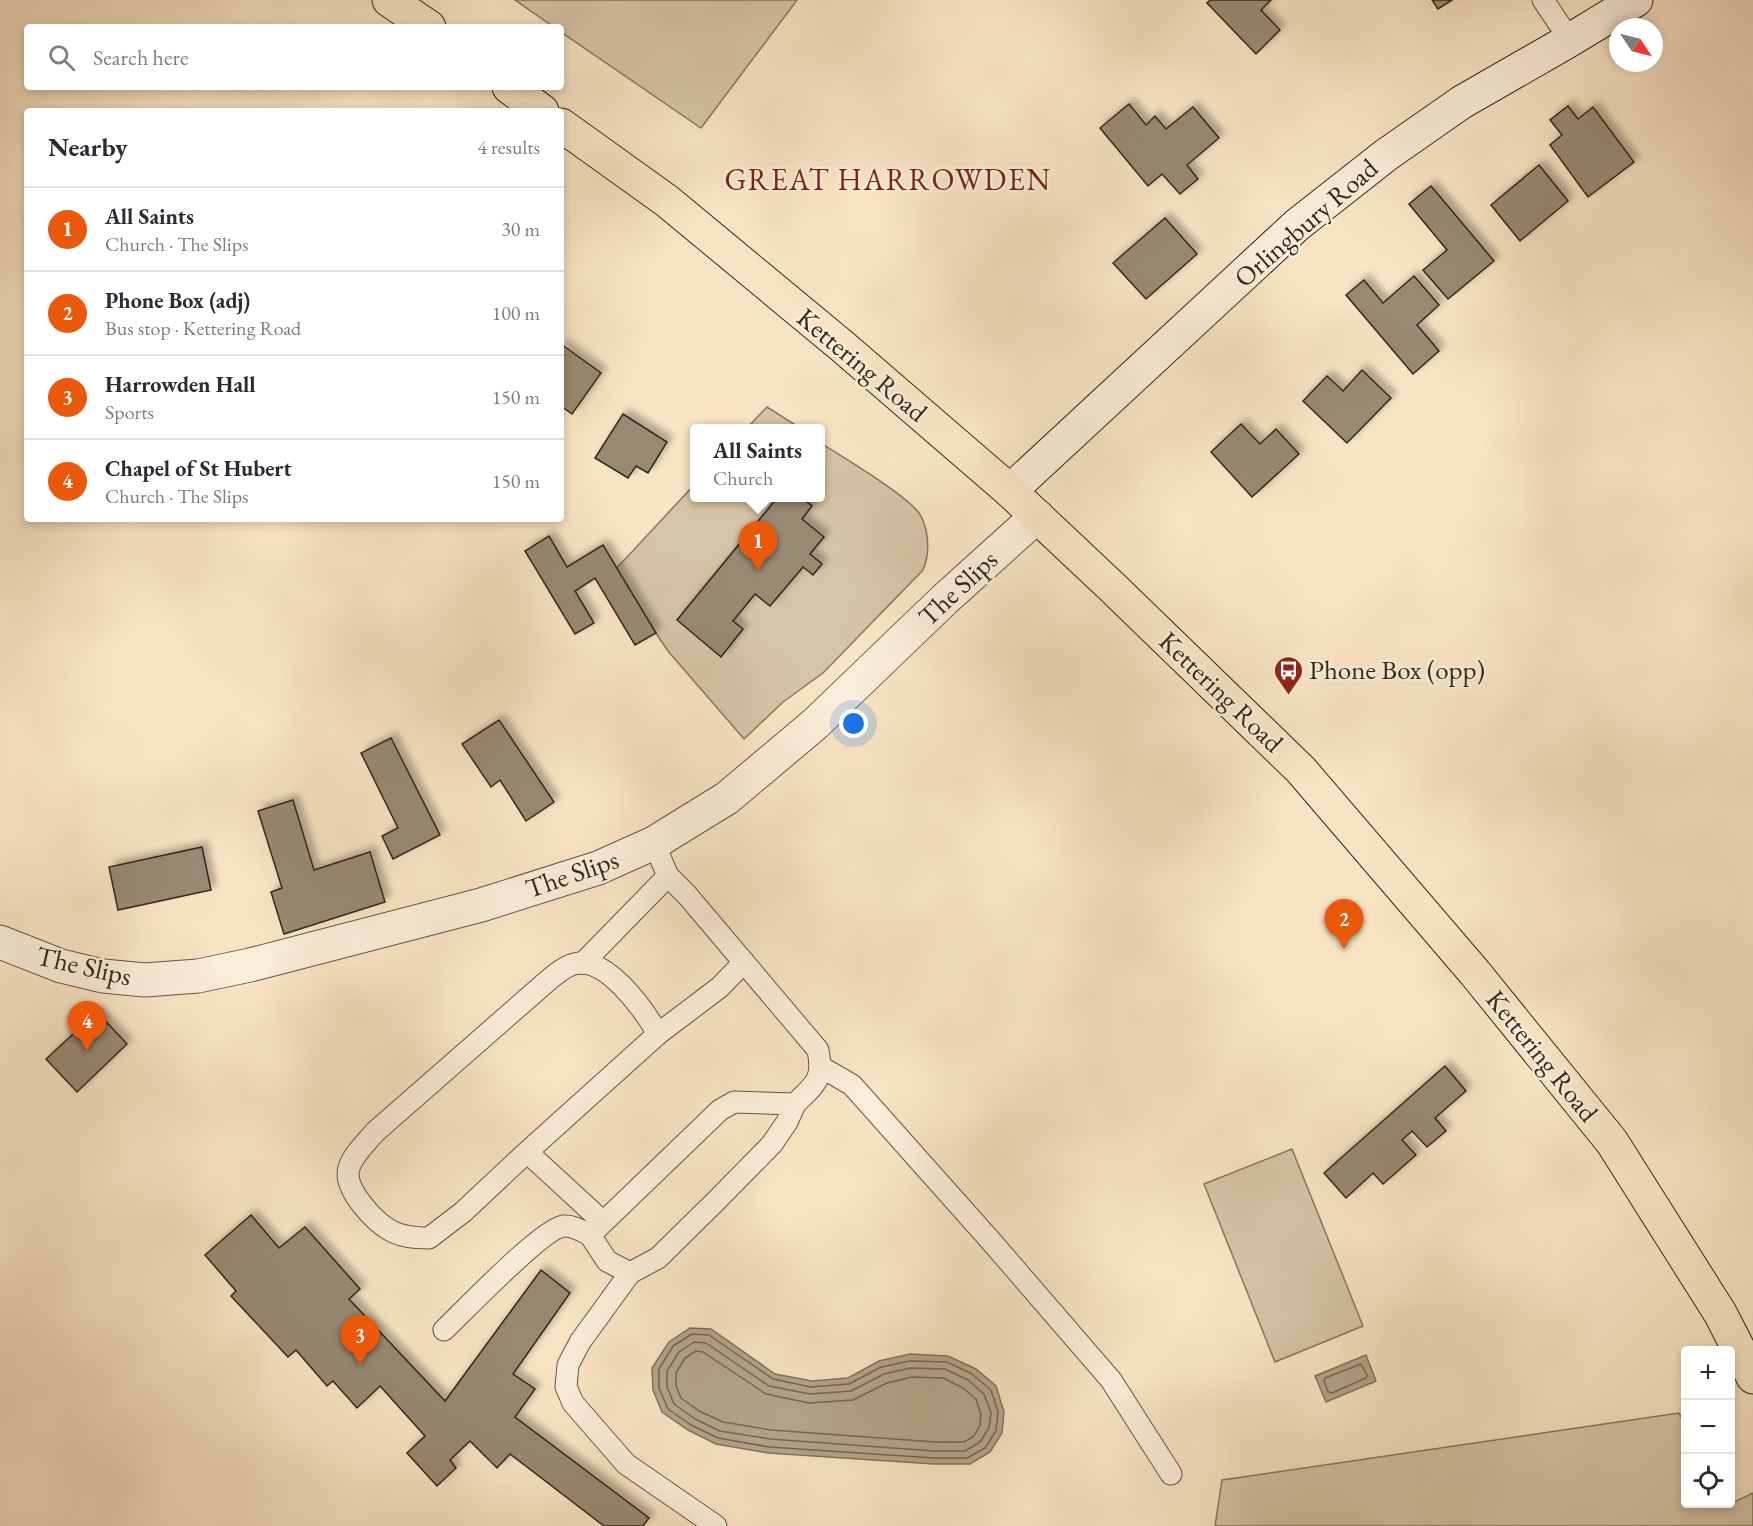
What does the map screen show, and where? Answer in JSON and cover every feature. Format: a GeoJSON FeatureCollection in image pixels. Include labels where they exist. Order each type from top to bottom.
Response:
{"type":"FeatureCollection","features":[{"type":"Feature","properties":{"kind":"highway"},"geometry":{"type":"LineString","coordinates":[[389,0],[425,24]]}},
{"type":"Feature","properties":{"kind":"highway"},"geometry":{"type":"LineString","coordinates":[[513,90],[538,108]]}},
{"type":"Feature","properties":{"kind":"highway","name":"Kettering Road"},"geometry":{"type":"LineString","coordinates":[[564,127],[667,201],[842,346],[1010,491],[1111,585],[1301,770],[1475,973],[1612,1142],[1720,1313],[1753,1377]]}},
{"type":"Feature","properties":{"kind":"street","name":"Orlingbury Road"},"geometry":{"type":"LineString","coordinates":[[1010,491],[1297,225],[1386,154],[1462,102],[1636,0]]}},
{"type":"Feature","properties":{"kind":"street","name":"The Slips"},"geometry":{"type":"LineString","coordinates":[[0,942],[61,966],[103,976],[145,980],[198,976],[250,965],[481,905],[598,868],[654,843],[727,798],[815,724],[944,600],[1036,516]]}},
{"type":"Feature","properties":{"kind":"lane"},"geometry":{"type":"LineString","coordinates":[[1543,0],[1570,40]]}},
{"type":"Feature","properties":{"kind":"lane"},"geometry":{"type":"LineString","coordinates":[[654,843],[668,876],[687,895],[818,1050],[821,1067],[819,1077],[795,1104],[787,1122],[772,1144],[658,1258],[630,1273],[579,1342],[568,1365],[566,1387],[573,1403],[626,1464],[716,1526]]}},
{"type":"Feature","properties":{"kind":"lane"},"geometry":{"type":"LineString","coordinates":[[583,963],[668,876]]}},
{"type":"Feature","properties":{"kind":"lane"},"geometry":{"type":"LineString","coordinates":[[658,1034],[650,1020],[623,988],[597,966],[574,964],[562,970],[536,990],[384,1124],[354,1157],[347,1173],[358,1201],[388,1229],[409,1237],[429,1238],[463,1212],[658,1034],[720,987],[744,962]]}},
{"type":"Feature","properties":{"kind":"lane"},"geometry":{"type":"LineString","coordinates":[[821,1067],[852,1085],[1088,1353],[1110,1380],[1172,1474]]}},
{"type":"Feature","properties":{"kind":"lane"},"geometry":{"type":"LineString","coordinates":[[444,1330],[530,1247],[562,1226],[596,1229],[720,1110],[734,1102],[795,1104]]}},
{"type":"Feature","properties":{"kind":"lane"},"geometry":{"type":"LineString","coordinates":[[527,1152],[596,1229],[607,1261],[630,1273]]}},
{"type":"Feature","properties":{"kind":"shaded area"},"geometry":{"type":"Polygon","coordinates":[[[515,0],[797,0],[701,128],[564,34],[564,24],[550,24],[515,0]]]}},
{"type":"Feature","properties":{"kind":"shaded area"},"geometry":{"type":"Polygon","coordinates":[[[767,407],[794,424],[751,424],[767,407]]]}},
{"type":"Feature","properties":{"kind":"shaded area"},"geometry":{"type":"Polygon","coordinates":[[[825,446],[891,488],[915,508],[924,522],[927,536],[928,550],[923,570],[823,673],[783,702],[744,739],[668,651],[614,571],[690,489],[690,502],[825,502],[825,446]]]}},
{"type":"Feature","properties":{"kind":"shaded area"},"geometry":{"type":"Polygon","coordinates":[[[1292,1149],[1363,1326],[1275,1362],[1204,1184],[1292,1149]]]}},
{"type":"Feature","properties":{"kind":"shaded area"},"geometry":{"type":"Polygon","coordinates":[[[1679,1413],[1681,1417],[1681,1508],[1735,1508],[1735,1502],[1753,1493],[1753,1526],[1215,1526],[1222,1480],[1679,1413]]]}},
{"type":"Feature","properties":{"kind":"water"},"geometry":{"type":"Polygon","coordinates":[[[690,1328],[711,1329],[775,1374],[812,1381],[848,1378],[879,1361],[910,1354],[948,1356],[976,1369],[996,1386],[1004,1412],[1002,1433],[990,1452],[970,1464],[934,1464],[768,1453],[716,1444],[688,1430],[662,1412],[653,1390],[652,1368],[669,1342],[690,1328]]]}},
{"type":"Feature","properties":{"kind":"water"},"geometry":{"type":"Polygon","coordinates":[[[1366,1355],[1376,1381],[1326,1402],[1315,1376],[1366,1355]]]}},
{"type":"Feature","properties":{"kind":"building"},"geometry":{"type":"Polygon","coordinates":[[[1210,0],[1271,0],[1261,10],[1280,30],[1256,54],[1207,3],[1210,0]]]}},
{"type":"Feature","properties":{"kind":"building"},"geometry":{"type":"Polygon","coordinates":[[[1432,0],[1452,0],[1438,9],[1432,0]]]}},
{"type":"Feature","properties":{"kind":"building"},"geometry":{"type":"Polygon","coordinates":[[[1129,104],[1146,125],[1155,116],[1166,129],[1193,107],[1219,138],[1187,165],[1198,179],[1180,194],[1162,174],[1148,186],[1100,128],[1129,104]]]}},
{"type":"Feature","properties":{"kind":"building"},"geometry":{"type":"Polygon","coordinates":[[[1568,106],[1578,119],[1593,107],[1634,162],[1588,197],[1550,145],[1562,135],[1550,120],[1568,106]]]}},
{"type":"Feature","properties":{"kind":"building"},"geometry":{"type":"Polygon","coordinates":[[[1539,165],[1568,201],[1520,241],[1491,205],[1539,165]]]}},
{"type":"Feature","properties":{"kind":"building"},"geometry":{"type":"Polygon","coordinates":[[[1431,186],[1494,261],[1448,299],[1423,270],[1447,250],[1409,204],[1431,186]]]}},
{"type":"Feature","properties":{"kind":"building"},"geometry":{"type":"Polygon","coordinates":[[[1165,218],[1197,254],[1146,299],[1113,263],[1165,218]]]}},
{"type":"Feature","properties":{"kind":"building"},"geometry":{"type":"Polygon","coordinates":[[[1414,276],[1439,305],[1417,325],[1439,351],[1413,374],[1346,295],[1364,280],[1383,303],[1414,276]]]}},
{"type":"Feature","properties":{"kind":"building"},"geometry":{"type":"Polygon","coordinates":[[[564,346],[601,373],[572,414],[564,408],[564,346]]]}},
{"type":"Feature","properties":{"kind":"building"},"geometry":{"type":"Polygon","coordinates":[[[1362,370],[1391,398],[1347,443],[1303,401],[1327,376],[1343,391],[1362,370]]]}},
{"type":"Feature","properties":{"kind":"building"},"geometry":{"type":"Polygon","coordinates":[[[623,414],[667,442],[648,473],[636,466],[628,478],[595,458],[623,414]]]}},
{"type":"Feature","properties":{"kind":"building"},"geometry":{"type":"Polygon","coordinates":[[[1241,424],[1260,444],[1276,429],[1299,454],[1252,497],[1211,452],[1241,424]]]}},
{"type":"Feature","properties":{"kind":"building"},"geometry":{"type":"Polygon","coordinates":[[[774,502],[807,502],[812,506],[802,519],[824,537],[810,554],[822,564],[813,575],[803,567],[770,606],[755,594],[733,621],[743,629],[721,657],[677,620],[774,502]]]}},
{"type":"Feature","properties":{"kind":"building"},"geometry":{"type":"Polygon","coordinates":[[[549,536],[567,567],[603,545],[656,633],[635,645],[595,578],[575,591],[594,623],[575,634],[525,551],[549,536]]]}},
{"type":"Feature","properties":{"kind":"building"},"geometry":{"type":"Polygon","coordinates":[[[499,720],[554,802],[526,821],[500,780],[491,787],[462,744],[499,720]]]}},
{"type":"Feature","properties":{"kind":"building"},"geometry":{"type":"Polygon","coordinates":[[[391,738],[440,835],[393,859],[382,836],[398,828],[361,753],[391,738]]]}},
{"type":"Feature","properties":{"kind":"building"},"geometry":{"type":"Polygon","coordinates":[[[293,800],[314,870],[370,852],[385,902],[284,934],[271,892],[282,888],[258,811],[293,800]]]}},
{"type":"Feature","properties":{"kind":"building"},"geometry":{"type":"Polygon","coordinates":[[[202,847],[211,890],[118,910],[109,867],[202,847]]]}},
{"type":"Feature","properties":{"kind":"building"},"geometry":{"type":"Polygon","coordinates":[[[97,1012],[127,1044],[77,1092],[46,1059],[97,1012]]]}},
{"type":"Feature","properties":{"kind":"building"},"geometry":{"type":"Polygon","coordinates":[[[1445,1066],[1466,1091],[1435,1118],[1446,1131],[1427,1147],[1412,1131],[1402,1140],[1416,1155],[1383,1184],[1373,1173],[1346,1198],[1324,1173],[1445,1066]]]}},
{"type":"Feature","properties":{"kind":"building"},"geometry":{"type":"Polygon","coordinates":[[[251,1215],[279,1248],[305,1227],[360,1289],[349,1299],[445,1401],[541,1270],[570,1293],[513,1374],[535,1389],[515,1417],[649,1518],[643,1526],[604,1526],[510,1454],[497,1468],[470,1441],[450,1460],[456,1468],[437,1486],[407,1453],[425,1436],[380,1386],[357,1408],[333,1381],[327,1386],[296,1350],[288,1357],[231,1296],[236,1291],[205,1255],[251,1215]]]}},
{"type":"Feature","properties":{"kind":"place","name":"All Saints"},"geometry":{"type":"Point","coordinates":[758,571]}},
{"type":"Feature","properties":{"kind":"place","name":"Phone Box (opp)"},"geometry":{"type":"Point","coordinates":[1288,696]}},
{"type":"Feature","properties":{"kind":"place","name":"Phone Box (adj)"},"geometry":{"type":"Point","coordinates":[1344,949]}},
{"type":"Feature","properties":{"kind":"place","name":"Chapel of St Hubert"},"geometry":{"type":"Point","coordinates":[87,1051]}},
{"type":"Feature","properties":{"kind":"place","name":"Harrowden Hall"},"geometry":{"type":"Point","coordinates":[360,1365]}},
{"type":"Feature","properties":{"kind":"district","name":"GREAT HARROWDEN"},"geometry":{"type":"Point","coordinates":[888,180]}}]}
